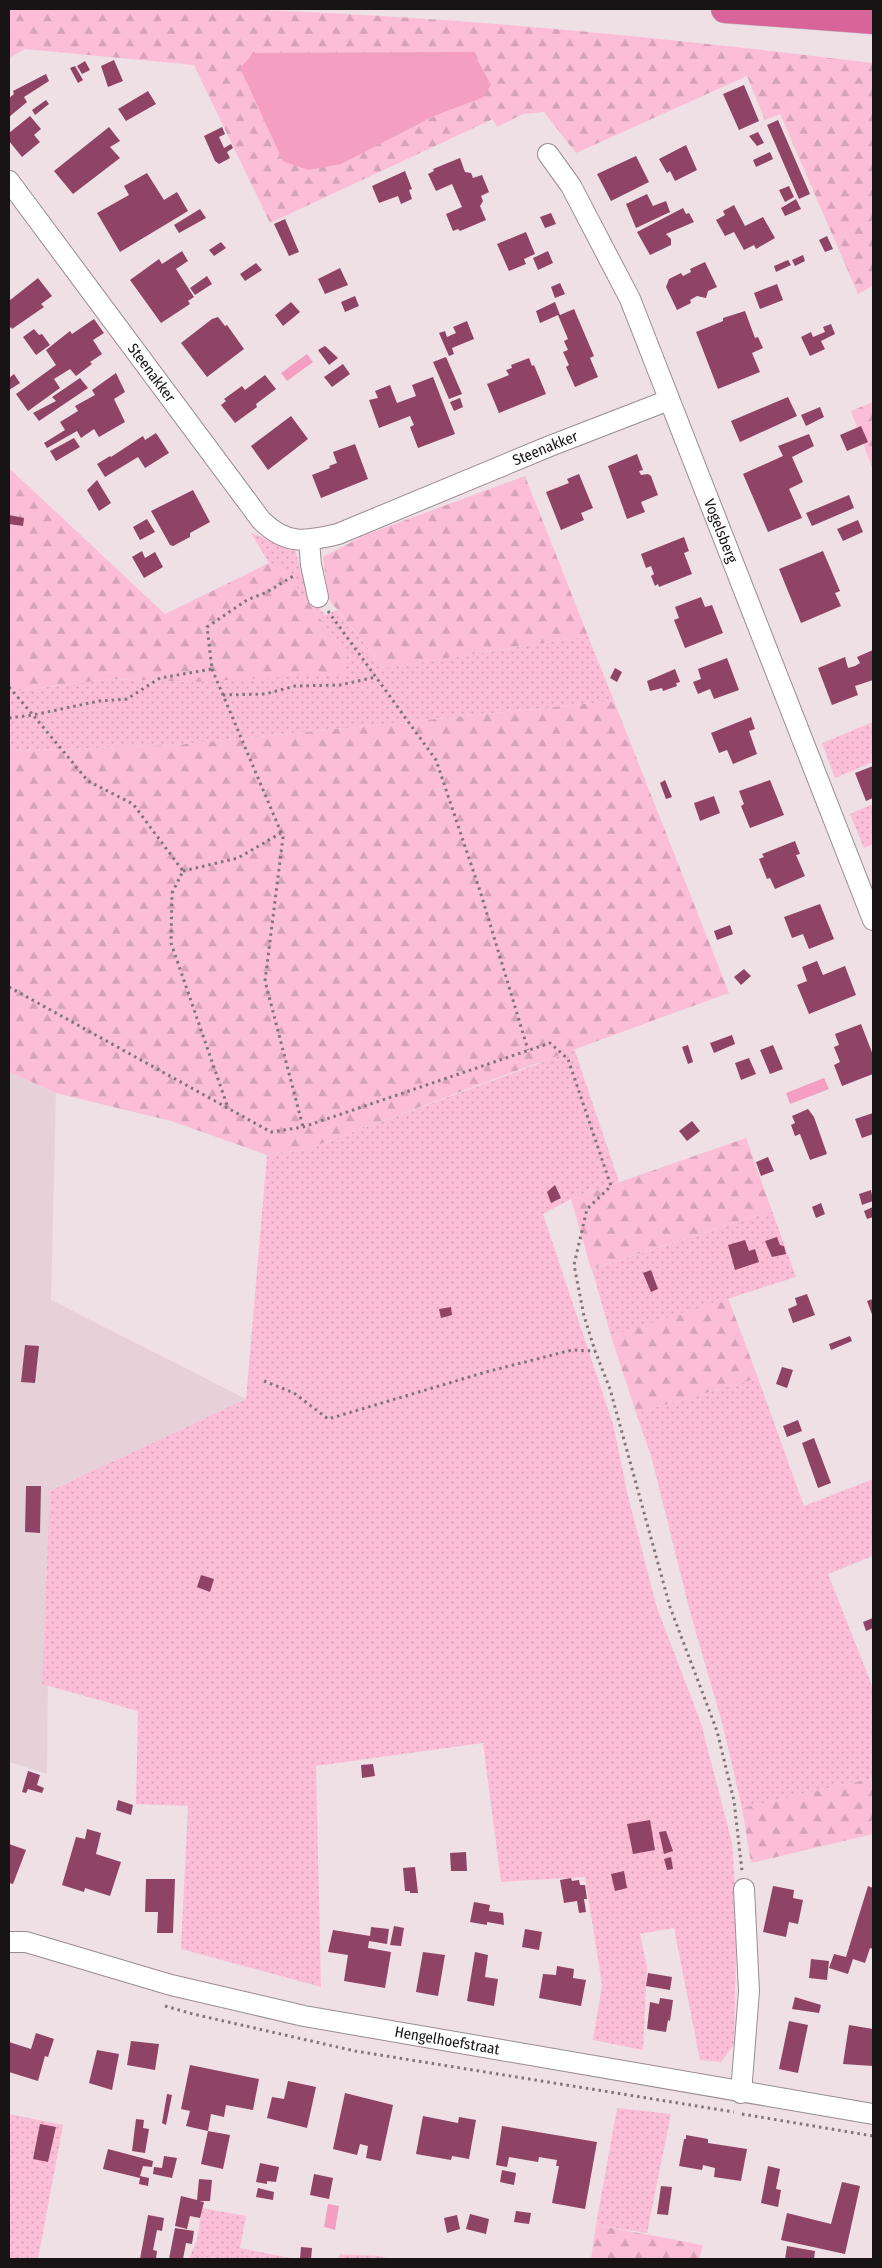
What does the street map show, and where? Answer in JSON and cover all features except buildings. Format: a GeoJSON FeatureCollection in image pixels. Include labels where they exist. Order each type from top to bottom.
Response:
{"type":"FeatureCollection","features":[{"type":"Feature","properties":{"kind":"highway"},"geometry":{"type":"LineString","coordinates":[[725,9],[873,20]]}},
{"type":"Feature","properties":{"kind":"street","name":"Vogelsberg"},"geometry":{"type":"LineString","coordinates":[[548,154],[571,186],[630,299],[873,920]]}},
{"type":"Feature","properties":{"kind":"street","name":"Steenakker"},"geometry":{"type":"LineString","coordinates":[[9,181],[261,520],[272,531],[284,538],[309,541],[338,534],[550,446],[669,400]]}},
{"type":"Feature","properties":{"kind":"street"},"geometry":{"type":"LineString","coordinates":[[309,541],[310,565],[318,597]]}},
{"type":"Feature","properties":{"kind":"street"},"geometry":{"type":"LineString","coordinates":[[741,2093],[749,1991],[744,1889]]}},
{"type":"Feature","properties":{"kind":"street","name":"Hengelhoefstraat"},"geometry":{"type":"LineString","coordinates":[[9,1930],[18,1942],[171,1985],[304,2016],[741,2093],[873,2114]]}},
{"type":"Feature","properties":{"kind":"path"},"geometry":{"type":"LineString","coordinates":[[303,1127],[265,981],[283,838],[212,669],[207,627],[246,600],[267,592],[310,565]]}},
{"type":"Feature","properties":{"kind":"path"},"geometry":{"type":"LineString","coordinates":[[318,597],[436,760],[481,894],[528,1050]]}},
{"type":"Feature","properties":{"kind":"path"},"geometry":{"type":"LineString","coordinates":[[9,718],[99,701],[127,699],[160,678],[212,669]]}},
{"type":"Feature","properties":{"kind":"path"},"geometry":{"type":"LineString","coordinates":[[223,695],[265,694],[295,686],[340,685],[376,677]]}},
{"type":"Feature","properties":{"kind":"path"},"geometry":{"type":"LineString","coordinates":[[9,688],[34,714],[88,782],[133,804],[183,871]]}},
{"type":"Feature","properties":{"kind":"path"},"geometry":{"type":"LineString","coordinates":[[228,1108],[171,943],[172,892],[183,871],[238,858],[281,833]]}},
{"type":"Feature","properties":{"kind":"path"},"geometry":{"type":"LineString","coordinates":[[9,987],[271,1132],[303,1127],[550,1043],[568,1059],[611,1186],[587,1209],[574,1265],[584,1316],[595,1352],[610,1389],[670,1607],[717,1731],[734,1801],[744,1889]]}},
{"type":"Feature","properties":{"kind":"path"},"geometry":{"type":"LineString","coordinates":[[264,1381],[294,1393],[328,1418],[486,1372],[572,1350],[595,1352]]}},
{"type":"Feature","properties":{"kind":"shaded area"},"geometry":{"type":"Polygon","coordinates":[[[473,52],[491,85],[482,98],[434,116],[341,164],[308,170],[283,161],[240,68],[254,53],[473,52]]]}},
{"type":"Feature","properties":{"kind":"shaded area"},"geometry":{"type":"Polygon","coordinates":[[[307,354],[313,362],[287,381],[281,373],[307,354]]]}},
{"type":"Feature","properties":{"kind":"shaded area"},"geometry":{"type":"Polygon","coordinates":[[[9,1072],[56,1093],[51,1300],[246,1399],[50,1491],[47,1774],[9,1762],[9,1072]]]}},
{"type":"Feature","properties":{"kind":"shaded area"},"geometry":{"type":"Polygon","coordinates":[[[824,1078],[829,1089],[790,1104],[786,1093],[824,1078]]]}},
{"type":"Feature","properties":{"kind":"shaded area"},"geometry":{"type":"Polygon","coordinates":[[[328,2204],[339,2206],[335,2230],[324,2227],[328,2204]]]}},
{"type":"Feature","properties":{"kind":"green space"},"geometry":{"type":"Polygon","coordinates":[[[179,8],[315,12],[475,22],[634,36],[873,63],[873,286],[858,294],[780,114],[765,120],[747,76],[576,153],[544,112],[523,114],[497,127],[493,119],[270,223],[194,65],[25,49],[9,58],[9,9],[179,8]],[[482,98],[269,129],[283,161],[407,129],[434,116],[482,98]]]}},
{"type":"Feature","properties":{"kind":"green space"},"geometry":{"type":"Polygon","coordinates":[[[873,402],[873,470],[851,411],[873,402]]]}},
{"type":"Feature","properties":{"kind":"green space"},"geometry":{"type":"Polygon","coordinates":[[[9,468],[165,614],[269,563],[283,569],[342,648],[347,660],[344,674],[190,682],[110,679],[9,692],[9,468]]]}},
{"type":"Feature","properties":{"kind":"green space"},"geometry":{"type":"Polygon","coordinates":[[[525,476],[588,636],[384,668],[328,598],[323,557],[365,535],[525,476]]]}},
{"type":"Feature","properties":{"kind":"green space"},"geometry":{"type":"Polygon","coordinates":[[[251,533],[295,549],[307,592],[325,615],[337,610],[384,668],[588,636],[614,701],[176,745],[9,751],[9,692],[110,679],[190,682],[342,648],[283,569],[269,563],[251,533]]]}},
{"type":"Feature","properties":{"kind":"green space"},"geometry":{"type":"Polygon","coordinates":[[[614,701],[729,993],[307,1149],[267,1155],[171,1121],[56,1093],[9,1072],[9,751],[176,745],[614,701]]]}},
{"type":"Feature","properties":{"kind":"green space"},"geometry":{"type":"Polygon","coordinates":[[[873,722],[873,762],[835,778],[822,743],[873,722]]]}},
{"type":"Feature","properties":{"kind":"green space"},"geometry":{"type":"Polygon","coordinates":[[[873,804],[873,844],[864,848],[850,814],[873,804]]]}},
{"type":"Feature","properties":{"kind":"green space"},"geometry":{"type":"Polygon","coordinates":[[[574,1048],[619,1182],[571,1199],[543,1214],[613,1424],[628,1496],[657,1608],[701,1723],[732,1843],[737,1913],[734,2045],[721,2062],[700,2060],[674,1928],[640,1934],[647,1966],[643,2050],[593,2040],[602,1985],[585,1877],[501,1882],[483,1743],[316,1766],[321,1987],[181,1949],[188,1806],[136,1804],[138,1711],[42,1684],[50,1491],[246,1399],[267,1155],[307,1149],[535,1065],[574,1048]]]}},
{"type":"Feature","properties":{"kind":"green space"},"geometry":{"type":"Polygon","coordinates":[[[746,1138],[772,1211],[591,1269],[571,1199],[746,1138]]]}},
{"type":"Feature","properties":{"kind":"green space"},"geometry":{"type":"Polygon","coordinates":[[[772,1211],[796,1277],[611,1336],[592,1269],[772,1211]]]}},
{"type":"Feature","properties":{"kind":"green space"},"geometry":{"type":"Polygon","coordinates":[[[728,1298],[758,1378],[636,1413],[611,1336],[728,1298]]]}},
{"type":"Feature","properties":{"kind":"green space"},"geometry":{"type":"Polygon","coordinates":[[[758,1378],[804,1506],[873,1479],[873,1556],[828,1574],[873,1688],[873,1778],[742,1808],[723,1726],[690,1612],[652,1459],[636,1413],[758,1378]]]}},
{"type":"Feature","properties":{"kind":"green space"},"geometry":{"type":"Polygon","coordinates":[[[873,1778],[873,1834],[751,1863],[742,1808],[873,1778]]]}},
{"type":"Feature","properties":{"kind":"green space"},"geometry":{"type":"Polygon","coordinates":[[[617,2108],[671,2114],[647,2233],[596,2225],[617,2108]]]}},
{"type":"Feature","properties":{"kind":"green space"},"geometry":{"type":"Polygon","coordinates":[[[9,2114],[63,2125],[38,2259],[9,2259],[9,2114]]]}},
{"type":"Feature","properties":{"kind":"green space"},"geometry":{"type":"Polygon","coordinates":[[[202,2208],[246,2216],[240,2248],[295,2259],[189,2259],[197,2240],[202,2208]]]}},
{"type":"Feature","properties":{"kind":"green space"},"geometry":{"type":"Polygon","coordinates":[[[596,2225],[703,2245],[699,2259],[591,2259],[596,2225]]]}},
{"type":"Feature","properties":{"kind":"green space"},"geometry":{"type":"Polygon","coordinates":[[[340,2254],[380,2256],[391,2259],[338,2259],[340,2254]]]}}]}
